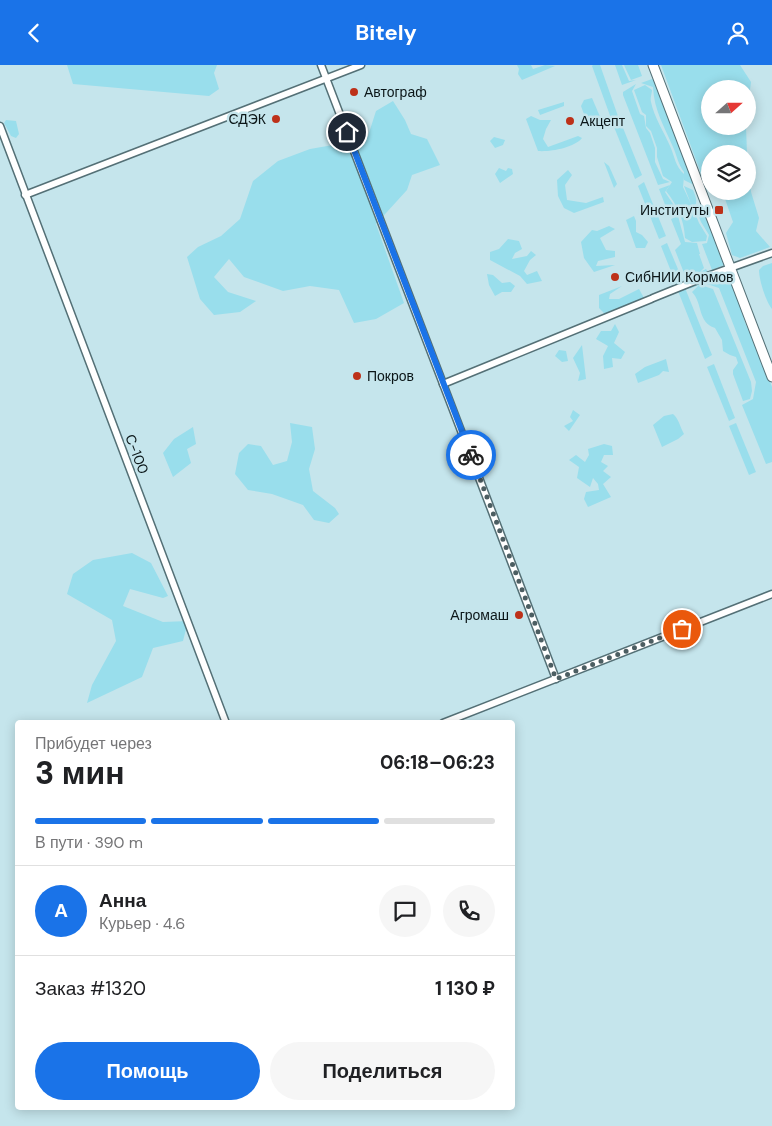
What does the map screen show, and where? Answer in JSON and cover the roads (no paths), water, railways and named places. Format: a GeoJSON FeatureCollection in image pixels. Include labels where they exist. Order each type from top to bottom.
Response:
{"type":"FeatureCollection","features":[{"type":"Feature","properties":{"kind":"main road"},"geometry":{"type":"LineString","coordinates":[[653,65],[772,377]]}},
{"type":"Feature","properties":{"kind":"street"},"geometry":{"type":"LineString","coordinates":[[321,65],[556,679]]}},
{"type":"Feature","properties":{"kind":"street"},"geometry":{"type":"LineString","coordinates":[[25,195],[361,65]]}},
{"type":"Feature","properties":{"kind":"street","name":"С-100"},"geometry":{"type":"LineString","coordinates":[[0,126],[225,720]]}},
{"type":"Feature","properties":{"kind":"street"},"geometry":{"type":"LineString","coordinates":[[443,384],[652,299],[772,253]]}},
{"type":"Feature","properties":{"kind":"street"},"geometry":{"type":"LineString","coordinates":[[451,720],[772,594]]}},
{"type":"Feature","properties":{"kind":"place","name":"Автограф"},"geometry":{"type":"Point","coordinates":[354,92]}},
{"type":"Feature","properties":{"kind":"place","name":"СДЭК"},"geometry":{"type":"Point","coordinates":[276,119]}},
{"type":"Feature","properties":{"kind":"place","name":"Акцепт"},"geometry":{"type":"Point","coordinates":[570,121]}},
{"type":"Feature","properties":{"kind":"place","name":"Институты"},"geometry":{"type":"Point","coordinates":[719,210]}},
{"type":"Feature","properties":{"kind":"place","name":"СибНИИ Кормов"},"geometry":{"type":"Point","coordinates":[615,277]}},
{"type":"Feature","properties":{"kind":"place","name":"Покров"},"geometry":{"type":"Point","coordinates":[357,376]}},
{"type":"Feature","properties":{"kind":"place","name":"Агромаш"},"geometry":{"type":"Point","coordinates":[519,615]}}]}
